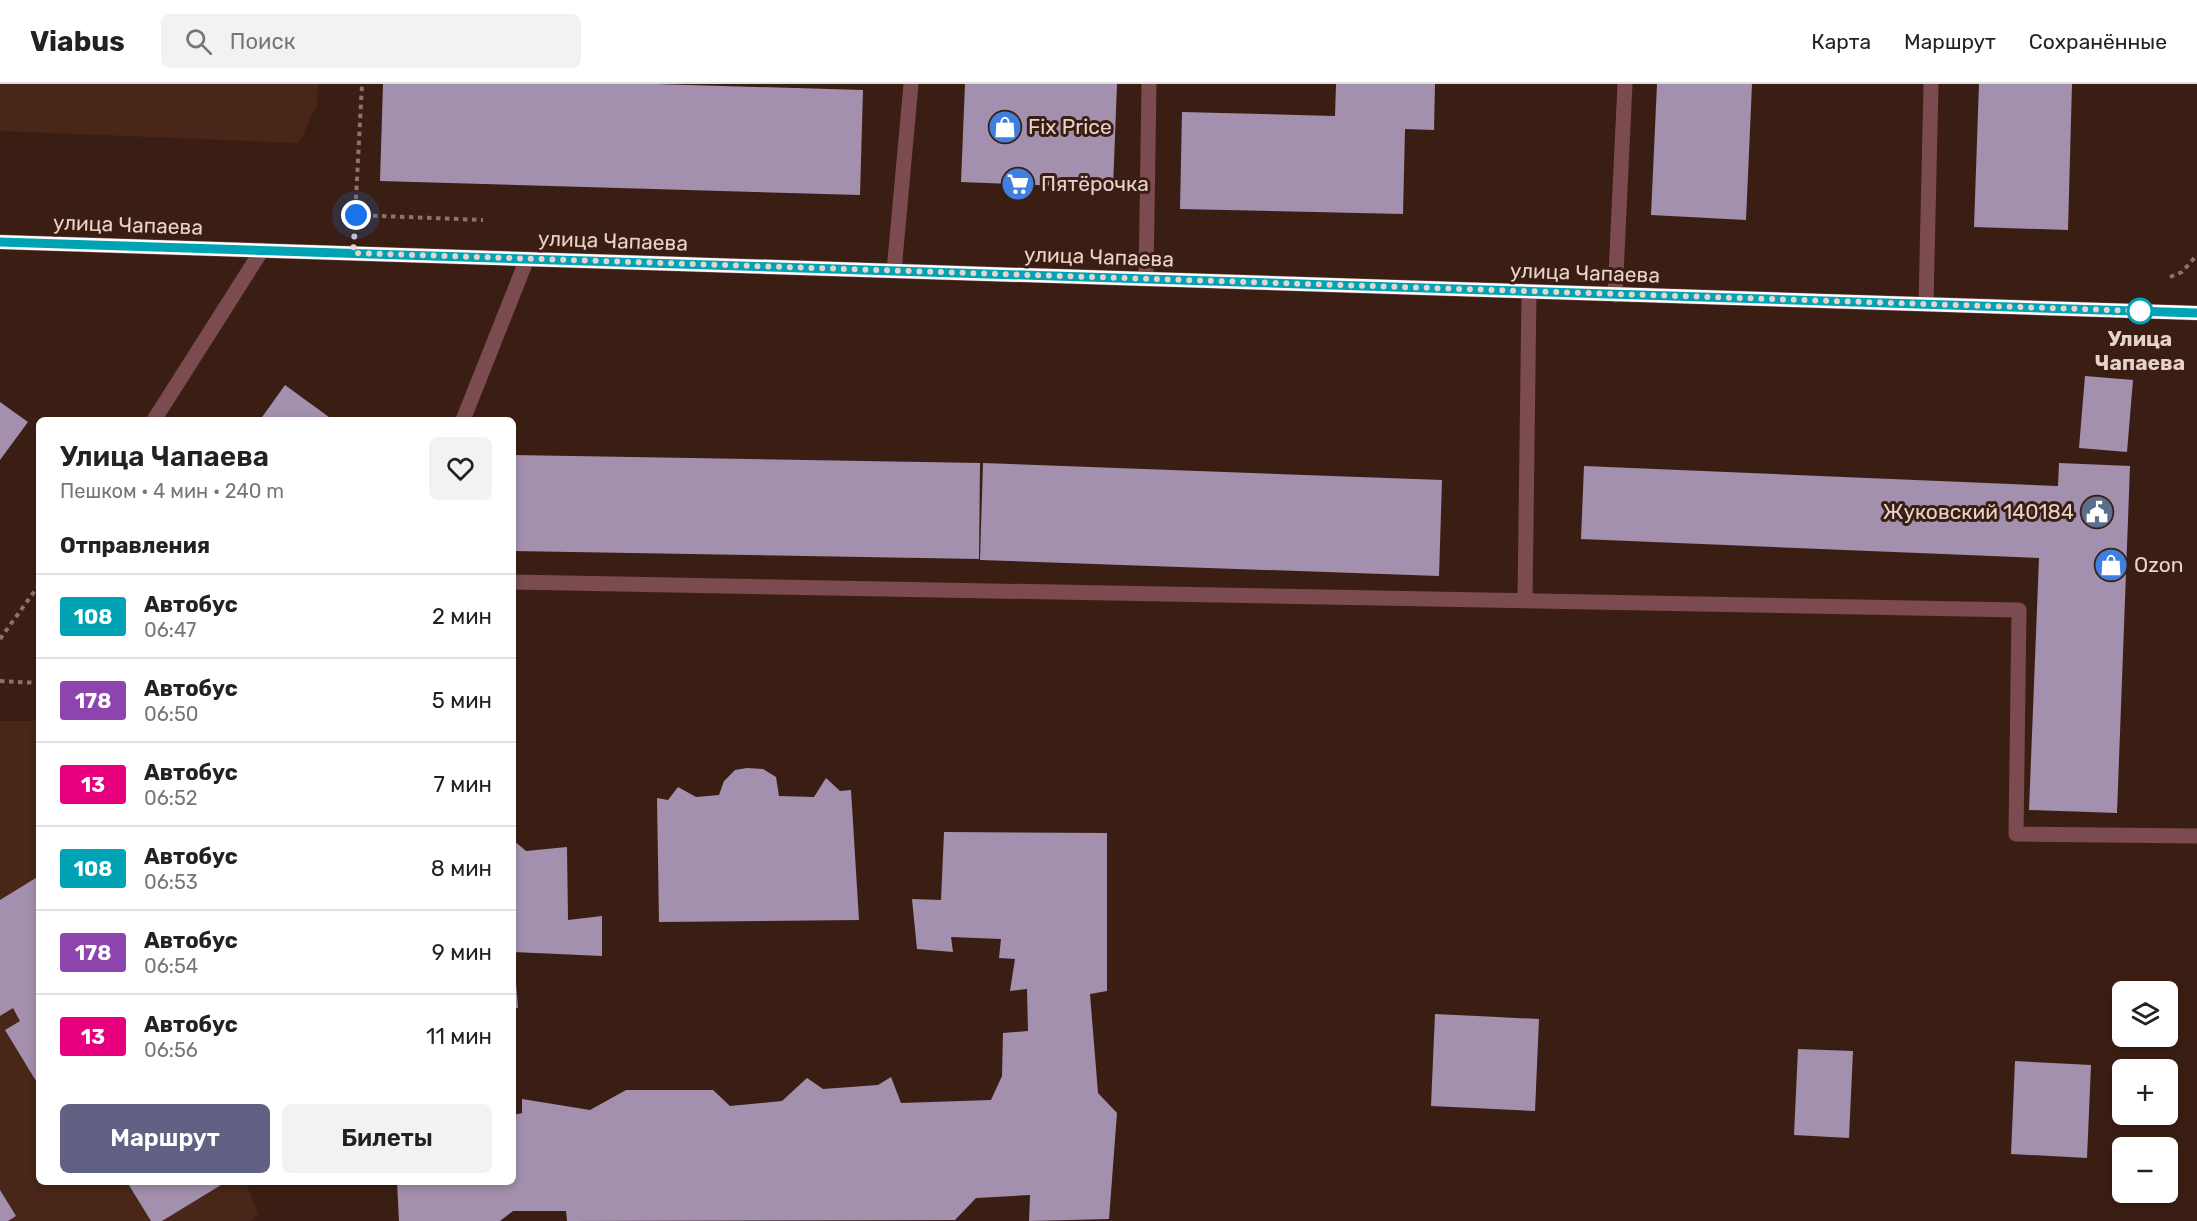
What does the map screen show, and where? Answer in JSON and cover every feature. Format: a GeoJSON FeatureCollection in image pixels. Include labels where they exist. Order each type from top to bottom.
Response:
{"type":"FeatureCollection","features":[{"type":"Feature","properties":{"kind":"street"},"geometry":{"type":"LineString","coordinates":[[894,271],[910,84]]}},
{"type":"Feature","properties":{"kind":"street"},"geometry":{"type":"LineString","coordinates":[[1146,279],[1149,84]]}},
{"type":"Feature","properties":{"kind":"street"},"geometry":{"type":"LineString","coordinates":[[1615,295],[1625,84]]}},
{"type":"Feature","properties":{"kind":"street"},"geometry":{"type":"LineString","coordinates":[[1926,304],[1931,84]]}},
{"type":"Feature","properties":{"kind":"street","name":"улица Чапаева"},"geometry":{"type":"LineString","coordinates":[[0,242],[2197,313]]}},
{"type":"Feature","properties":{"kind":"street"},"geometry":{"type":"LineString","coordinates":[[156,417],[262,250]]}},
{"type":"Feature","properties":{"kind":"street"},"geometry":{"type":"LineString","coordinates":[[464,417],[527,259]]}},
{"type":"Feature","properties":{"kind":"street"},"geometry":{"type":"LineString","coordinates":[[1525,600],[1529,292]]}},
{"type":"Feature","properties":{"kind":"street"},"geometry":{"type":"LineString","coordinates":[[516,582],[2019,610],[2016,834],[2197,836]]}},
{"type":"Feature","properties":{"kind":"path"},"geometry":{"type":"LineString","coordinates":[[353,253],[362,84]]}},
{"type":"Feature","properties":{"kind":"path"},"geometry":{"type":"LineString","coordinates":[[0,639],[36,589]]}},
{"type":"Feature","properties":{"kind":"path"},"geometry":{"type":"LineString","coordinates":[[0,681],[36,682]]}},
{"type":"Feature","properties":{"kind":"shaded area"},"geometry":{"type":"Polygon","coordinates":[[[0,84],[318,84],[317,105],[299,143],[0,131],[0,84]]]}},
{"type":"Feature","properties":{"kind":"shaded area"},"geometry":{"type":"Polygon","coordinates":[[[0,721],[36,721],[36,1185],[247,1185],[258,1215],[250,1221],[0,1221],[0,721]]]}},
{"type":"Feature","properties":{"kind":"building"},"geometry":{"type":"Polygon","coordinates":[[[383,84],[655,84],[863,90],[860,195],[380,181],[383,84]]]}},
{"type":"Feature","properties":{"kind":"building"},"geometry":{"type":"Polygon","coordinates":[[[965,84],[1117,84],[1113,188],[961,182],[965,84]]]}},
{"type":"Feature","properties":{"kind":"building"},"geometry":{"type":"Polygon","coordinates":[[[1336,84],[1435,84],[1434,130],[1405,129],[1403,214],[1180,209],[1182,112],[1335,116],[1336,84]]]}},
{"type":"Feature","properties":{"kind":"building"},"geometry":{"type":"Polygon","coordinates":[[[1657,84],[1752,84],[1746,220],[1651,215],[1657,84]]]}},
{"type":"Feature","properties":{"kind":"building"},"geometry":{"type":"Polygon","coordinates":[[[1979,84],[2072,84],[2068,230],[1974,227],[1979,84]]]}},
{"type":"Feature","properties":{"kind":"building"},"geometry":{"type":"Polygon","coordinates":[[[2085,376],[2133,380],[2127,452],[2079,448],[2085,376]]]}},
{"type":"Feature","properties":{"kind":"building"},"geometry":{"type":"Polygon","coordinates":[[[285,385],[329,417],[262,417],[285,385]]]}},
{"type":"Feature","properties":{"kind":"building"},"geometry":{"type":"Polygon","coordinates":[[[0,402],[28,422],[0,460],[0,402]]]}},
{"type":"Feature","properties":{"kind":"building"},"geometry":{"type":"Polygon","coordinates":[[[516,455],[980,463],[979,559],[516,551],[516,455]]]}},
{"type":"Feature","properties":{"kind":"building"},"geometry":{"type":"Polygon","coordinates":[[[983,463],[1442,480],[1439,576],[980,560],[983,463]]]}},
{"type":"Feature","properties":{"kind":"building"},"geometry":{"type":"Polygon","coordinates":[[[2059,463],[2130,466],[2117,813],[2029,810],[2039,558],[1581,539],[1584,466],[2058,486],[2059,463]]]}},
{"type":"Feature","properties":{"kind":"building"},"geometry":{"type":"Polygon","coordinates":[[[763,769],[776,777],[779,796],[814,797],[826,778],[840,791],[851,790],[859,920],[659,922],[657,798],[668,800],[678,787],[696,797],[719,795],[724,781],[735,770],[763,769]]]}},
{"type":"Feature","properties":{"kind":"building"},"geometry":{"type":"Polygon","coordinates":[[[944,832],[1107,833],[1107,991],[1090,994],[1098,1093],[1117,1113],[1109,1219],[1029,1221],[1030,1195],[976,1198],[955,1220],[567,1221],[566,1211],[513,1211],[500,1221],[399,1221],[397,1185],[516,1185],[516,1114],[522,1113],[522,1099],[590,1110],[626,1090],[713,1090],[730,1106],[782,1101],[807,1078],[823,1089],[878,1085],[891,1077],[901,1103],[991,1100],[1002,1076],[1003,1033],[1028,1031],[1027,989],[1010,991],[1015,959],[999,958],[1001,939],[951,937],[953,952],[917,949],[912,899],[941,900],[944,832]]]}},
{"type":"Feature","properties":{"kind":"building"},"geometry":{"type":"Polygon","coordinates":[[[516,843],[526,851],[567,847],[568,920],[602,916],[602,956],[516,952],[516,843]]]}},
{"type":"Feature","properties":{"kind":"building"},"geometry":{"type":"Polygon","coordinates":[[[36,878],[36,1081],[5,1030],[20,1021],[13,1008],[0,1016],[0,900],[36,878]]]}},
{"type":"Feature","properties":{"kind":"building"},"geometry":{"type":"Polygon","coordinates":[[[516,983],[518,1008],[516,1008],[516,983]]]}},
{"type":"Feature","properties":{"kind":"building"},"geometry":{"type":"Polygon","coordinates":[[[1435,1014],[1539,1019],[1535,1111],[1431,1106],[1435,1014]]]}},
{"type":"Feature","properties":{"kind":"building"},"geometry":{"type":"Polygon","coordinates":[[[1798,1049],[1853,1051],[1849,1138],[1794,1135],[1798,1049]]]}},
{"type":"Feature","properties":{"kind":"building"},"geometry":{"type":"Polygon","coordinates":[[[2015,1061],[2091,1065],[2087,1158],[2011,1154],[2015,1061]]]}},
{"type":"Feature","properties":{"kind":"building"},"geometry":{"type":"Polygon","coordinates":[[[129,1185],[221,1185],[162,1221],[151,1221],[129,1185]]]}},
{"type":"Feature","properties":{"kind":"building"},"geometry":{"type":"Polygon","coordinates":[[[0,1190],[16,1216],[8,1221],[0,1221],[0,1190]]]}},
{"type":"Feature","properties":{"kind":"bus line","name":"108"},"geometry":{"type":"LineString","coordinates":[[0,242],[2197,313]]}},
{"type":"Feature","properties":{"kind":"place","name":"Fix Price"},"geometry":{"type":"Point","coordinates":[1005,127]}},
{"type":"Feature","properties":{"kind":"place","name":"Пятёрочка"},"geometry":{"type":"Point","coordinates":[1018,184]}},
{"type":"Feature","properties":{"kind":"place","name":"Улица Чапаева"},"geometry":{"type":"Point","coordinates":[2140,311]}},
{"type":"Feature","properties":{"kind":"place","name":"Жуковский 140184"},"geometry":{"type":"Point","coordinates":[2097,512]}},
{"type":"Feature","properties":{"kind":"place","name":"Ozon"},"geometry":{"type":"Point","coordinates":[2111,565]}},
{"type":"Feature","properties":{"kind":"route"},"geometry":{"type":"LineString","coordinates":[[356,215],[353,253],[2140,311]]}}]}
